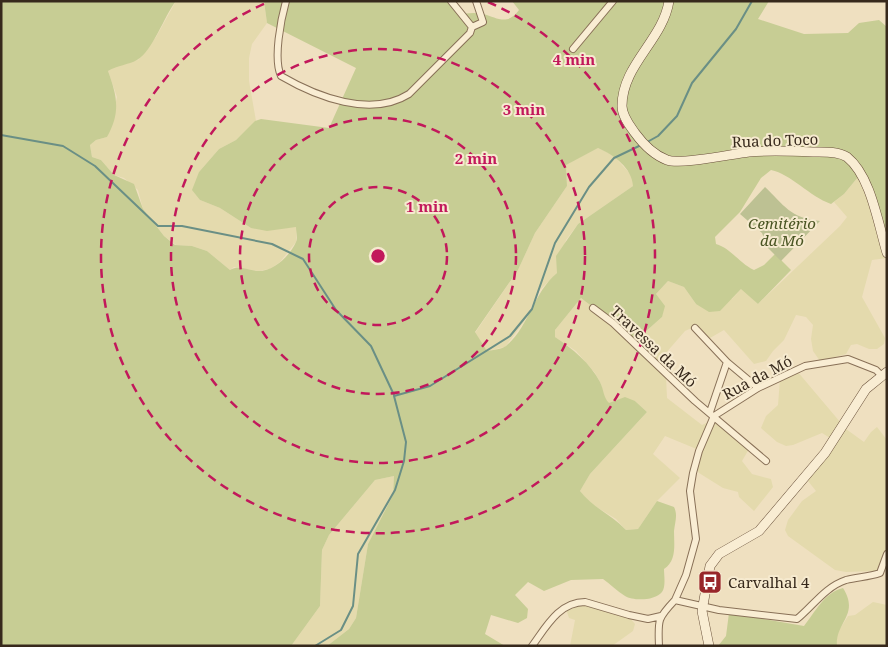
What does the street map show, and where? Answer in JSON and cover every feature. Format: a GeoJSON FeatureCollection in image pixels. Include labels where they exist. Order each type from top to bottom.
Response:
{"type":"FeatureCollection","features":[{"type":"Feature","properties":{"kind":"street"},"geometry":{"type":"LineString","coordinates":[[286,1],[280,21],[278,70],[281,76],[344,103],[362,104],[398,101],[409,94],[472,28],[483,22],[476,1]]}},
{"type":"Feature","properties":{"kind":"street"},"geometry":{"type":"LineString","coordinates":[[451,1],[472,28]]}},
{"type":"Feature","properties":{"kind":"street"},"geometry":{"type":"LineString","coordinates":[[573,49],[613,1]]}},
{"type":"Feature","properties":{"kind":"street","name":"Rua do Toco"},"geometry":{"type":"LineString","coordinates":[[669,1],[661,29],[642,53],[623,93],[622,109],[641,141],[655,153],[668,160],[684,161],[751,152],[832,152],[845,156],[857,168],[864,180],[887,253]]}},
{"type":"Feature","properties":{"kind":"street","name":"Travessa da Mó"},"geometry":{"type":"LineString","coordinates":[[593,308],[614,323],[695,401],[766,461]]}},
{"type":"Feature","properties":{"kind":"street"},"geometry":{"type":"LineString","coordinates":[[695,328],[727,362],[758,388]]}},
{"type":"Feature","properties":{"kind":"street","name":"Rua da Mó"},"geometry":{"type":"LineString","coordinates":[[661,616],[675,600],[686,575],[696,539],[690,491],[699,451],[712,414],[758,388],[805,366],[848,359],[884,374]]}},
{"type":"Feature","properties":{"kind":"street"},"geometry":{"type":"LineString","coordinates":[[712,414],[727,362]]}},
{"type":"Feature","properties":{"kind":"street"},"geometry":{"type":"LineString","coordinates":[[709,646],[704,629],[703,607],[710,566],[719,554],[759,531],[825,453],[866,389],[884,374]]}},
{"type":"Feature","properties":{"kind":"street"},"geometry":{"type":"LineString","coordinates":[[675,600],[703,607],[797,619],[813,601],[836,585],[847,580],[880,573],[887,554]]}},
{"type":"Feature","properties":{"kind":"street"},"geometry":{"type":"LineString","coordinates":[[532,646],[564,606],[576,602],[585,602],[648,619],[661,616]]}},
{"type":"Feature","properties":{"kind":"street"},"geometry":{"type":"LineString","coordinates":[[659,646],[657,625],[661,616]]}},
{"type":"Feature","properties":{"kind":"shaded area"},"geometry":{"type":"Polygon","coordinates":[[[176,1],[264,1],[267,23],[252,44],[249,58],[249,81],[256,121],[236,140],[219,149],[199,172],[200,200],[220,208],[251,228],[297,227],[296,242],[280,262],[270,269],[258,271],[234,267],[230,270],[207,251],[192,246],[176,245],[164,236],[143,209],[138,190],[124,178],[114,175],[101,160],[92,157],[90,145],[96,140],[107,137],[117,97],[108,71],[117,65],[138,60],[156,37],[176,1]]]}},
{"type":"Feature","properties":{"kind":"shaded area"},"geometry":{"type":"Polygon","coordinates":[[[598,148],[613,155],[633,177],[633,186],[578,224],[566,240],[557,273],[539,291],[524,322],[505,347],[487,351],[475,333],[518,270],[535,233],[567,186],[566,164],[598,148]]]}},
{"type":"Feature","properties":{"kind":"shaded area"},"geometry":{"type":"Polygon","coordinates":[[[867,176],[887,242],[887,258],[872,260],[862,297],[885,338],[884,344],[877,349],[869,349],[857,344],[851,345],[846,354],[820,361],[813,351],[811,339],[813,325],[806,317],[796,315],[784,340],[766,361],[754,364],[724,330],[710,338],[694,327],[685,331],[665,354],[667,398],[702,425],[713,420],[749,449],[742,461],[752,474],[771,479],[773,487],[754,511],[739,497],[738,492],[723,488],[699,473],[696,467],[699,450],[665,436],[653,454],[680,478],[657,501],[638,529],[626,530],[616,519],[590,503],[580,491],[590,474],[647,412],[635,401],[609,404],[604,398],[601,384],[595,373],[576,351],[555,337],[555,330],[581,298],[604,315],[616,320],[635,341],[662,317],[656,294],[668,281],[684,287],[696,304],[732,299],[742,288],[758,304],[840,226],[847,217],[834,202],[844,194],[858,177],[867,176]]]}},
{"type":"Feature","properties":{"kind":"shaded area"},"geometry":{"type":"Polygon","coordinates":[[[797,371],[846,429],[864,442],[877,427],[887,440],[887,551],[880,568],[875,571],[846,572],[835,570],[788,536],[785,530],[788,520],[802,501],[816,491],[808,481],[830,438],[822,433],[786,446],[777,442],[761,428],[766,416],[778,405],[780,379],[797,371]]]}},
{"type":"Feature","properties":{"kind":"shaded area"},"geometry":{"type":"Polygon","coordinates":[[[394,476],[393,495],[368,544],[356,618],[349,629],[327,646],[291,646],[320,606],[322,550],[329,535],[375,480],[394,476]]]}},
{"type":"Feature","properties":{"kind":"shaded area"},"geometry":{"type":"Polygon","coordinates":[[[873,602],[887,605],[887,646],[837,646],[836,635],[848,616],[855,615],[873,602]]]}},
{"type":"Feature","properties":{"kind":"shaded area"},"geometry":{"type":"Polygon","coordinates":[[[588,604],[630,618],[635,624],[633,631],[612,646],[570,646],[575,620],[569,618],[566,609],[574,605],[588,604]]]}},
{"type":"Feature","properties":{"kind":"green space"},"geometry":{"type":"Polygon","coordinates":[[[1,1],[176,1],[143,55],[134,62],[108,71],[114,88],[116,112],[107,137],[96,140],[90,145],[92,157],[101,160],[114,175],[134,184],[143,209],[164,236],[175,245],[192,246],[207,251],[230,270],[240,268],[257,271],[269,269],[285,258],[296,242],[296,227],[267,231],[251,228],[220,208],[200,200],[192,190],[199,172],[219,149],[236,140],[255,121],[261,119],[329,128],[356,68],[267,23],[264,1],[448,1],[459,15],[477,13],[502,20],[510,18],[519,10],[512,1],[769,1],[758,19],[804,34],[848,33],[859,23],[879,20],[887,27],[887,242],[867,176],[858,177],[844,194],[831,204],[815,196],[786,176],[771,170],[761,178],[740,212],[715,237],[716,244],[727,249],[754,270],[764,265],[775,254],[791,270],[758,304],[741,289],[720,311],[709,312],[696,304],[684,287],[668,281],[656,294],[665,306],[662,317],[635,341],[616,323],[581,298],[555,330],[555,337],[575,352],[591,369],[600,382],[609,403],[625,397],[635,401],[647,412],[590,474],[580,491],[626,530],[638,529],[657,501],[674,507],[676,516],[674,552],[671,562],[664,569],[664,587],[659,595],[649,599],[629,598],[603,579],[571,580],[544,591],[528,582],[515,595],[528,609],[527,618],[518,623],[491,615],[485,634],[505,646],[327,646],[349,629],[356,618],[368,544],[393,495],[394,476],[375,480],[329,535],[322,550],[320,606],[291,646],[1,646],[1,1]],[[598,148],[566,165],[567,186],[535,233],[518,270],[475,332],[487,351],[500,349],[514,338],[542,290],[557,273],[556,256],[578,224],[633,186],[632,179],[626,168],[616,158],[598,148]]]}},
{"type":"Feature","properties":{"kind":"green space","name":"Cemitério da Mó"},"geometry":{"type":"Polygon","coordinates":[[[765,187],[794,214],[820,221],[781,261],[768,248],[762,233],[740,214],[765,187]]]}},
{"type":"Feature","properties":{"kind":"green space"},"geometry":{"type":"Polygon","coordinates":[[[843,588],[848,597],[849,605],[846,618],[839,631],[837,646],[718,646],[726,636],[729,613],[804,626],[826,598],[843,588]]]}},
{"type":"Feature","properties":{"kind":"waterway"},"geometry":{"type":"LineString","coordinates":[[649,141],[658,136],[677,116],[692,83],[736,29],[752,1]]}},
{"type":"Feature","properties":{"kind":"waterway"},"geometry":{"type":"LineString","coordinates":[[1,135],[63,146],[95,166],[158,226],[182,226],[272,244],[303,259],[336,310],[371,346],[394,395]]}},
{"type":"Feature","properties":{"kind":"waterway"},"geometry":{"type":"LineString","coordinates":[[315,646],[341,630],[353,606],[358,554],[395,490],[404,461],[406,442],[394,396],[430,386],[510,336],[532,309],[555,243],[589,187],[614,158],[639,146]]}},
{"type":"Feature","properties":{"kind":"place","name":"Carvalhal 4"},"geometry":{"type":"Point","coordinates":[710,582]}}]}
